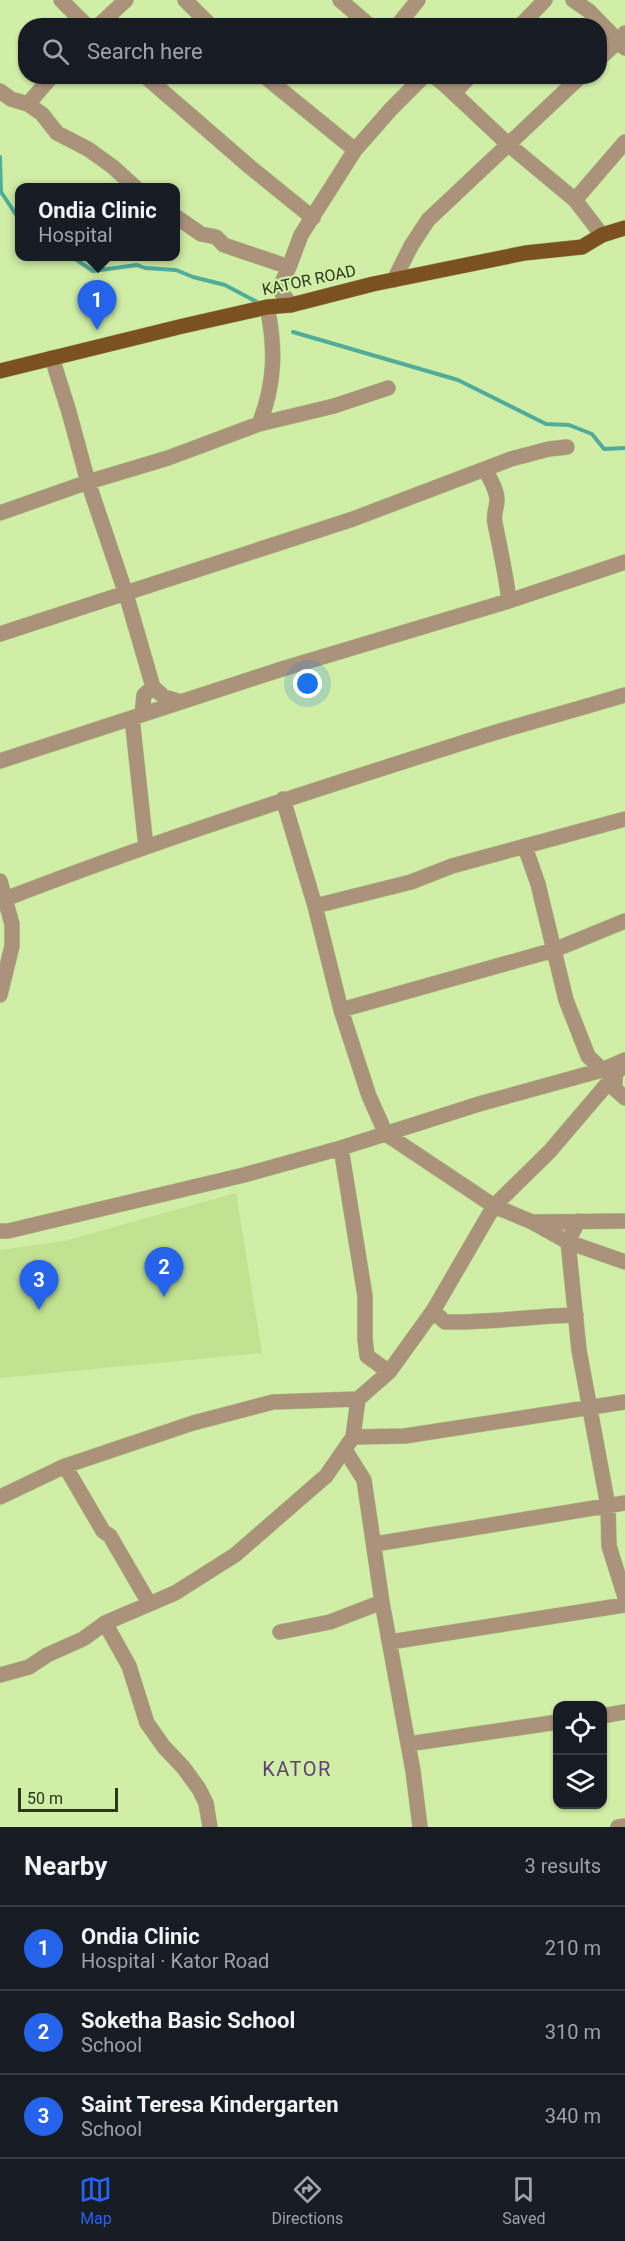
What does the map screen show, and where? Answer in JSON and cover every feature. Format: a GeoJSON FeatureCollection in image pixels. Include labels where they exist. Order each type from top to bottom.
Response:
{"type":"FeatureCollection","features":[{"type":"Feature","properties":{"kind":"main road","name":"KATOR ROAD"},"geometry":{"type":"LineString","coordinates":[[0,370],[267,307],[291,305],[394,280],[525,253],[582,247],[602,235],[625,228]]}},
{"type":"Feature","properties":{"kind":"street"},"geometry":{"type":"LineString","coordinates":[[61,0],[79,18]]}},
{"type":"Feature","properties":{"kind":"street"},"geometry":{"type":"LineString","coordinates":[[107,18],[126,0]]}},
{"type":"Feature","properties":{"kind":"street"},"geometry":{"type":"LineString","coordinates":[[185,0],[203,18]]}},
{"type":"Feature","properties":{"kind":"street"},"geometry":{"type":"LineString","coordinates":[[340,0],[361,18]]}},
{"type":"Feature","properties":{"kind":"street"},"geometry":{"type":"LineString","coordinates":[[403,18],[418,0]]}},
{"type":"Feature","properties":{"kind":"street"},"geometry":{"type":"LineString","coordinates":[[528,18],[545,0]]}},
{"type":"Feature","properties":{"kind":"street"},"geometry":{"type":"LineString","coordinates":[[573,0],[598,18]]}},
{"type":"Feature","properties":{"kind":"street"},"geometry":{"type":"LineString","coordinates":[[607,26],[623,40],[607,53]]}},
{"type":"Feature","properties":{"kind":"street"},"geometry":{"type":"LineString","coordinates":[[28,104],[45,84]]}},
{"type":"Feature","properties":{"kind":"street"},"geometry":{"type":"LineString","coordinates":[[154,84],[314,218]]}},
{"type":"Feature","properties":{"kind":"street"},"geometry":{"type":"LineString","coordinates":[[274,84],[355,150]]}},
{"type":"Feature","properties":{"kind":"street"},"geometry":{"type":"LineString","coordinates":[[291,305],[279,289],[290,267],[301,235],[314,218],[355,150],[416,84]]}},
{"type":"Feature","properties":{"kind":"street"},"geometry":{"type":"LineString","coordinates":[[443,84],[509,145],[575,200],[602,235]]}},
{"type":"Feature","properties":{"kind":"street"},"geometry":{"type":"LineString","coordinates":[[454,93],[462,84]]}},
{"type":"Feature","properties":{"kind":"street"},"geometry":{"type":"LineString","coordinates":[[394,280],[411,246],[428,220],[573,84]]}},
{"type":"Feature","properties":{"kind":"street"},"geometry":{"type":"LineString","coordinates":[[0,91],[11,99],[28,104],[42,114],[57,133],[88,149],[131,183]]}},
{"type":"Feature","properties":{"kind":"street"},"geometry":{"type":"LineString","coordinates":[[575,200],[625,142]]}},
{"type":"Feature","properties":{"kind":"street"},"geometry":{"type":"LineString","coordinates":[[180,219],[201,234],[216,237],[224,245],[290,267]]}},
{"type":"Feature","properties":{"kind":"street"},"geometry":{"type":"LineString","coordinates":[[259,424],[272,387],[272,330],[267,307]]}},
{"type":"Feature","properties":{"kind":"street"},"geometry":{"type":"LineString","coordinates":[[52,358],[88,482],[126,594],[153,687],[164,696],[181,702]]}},
{"type":"Feature","properties":{"kind":"street"},"geometry":{"type":"LineString","coordinates":[[0,513],[88,482],[168,458],[259,424],[334,406],[388,388]]}},
{"type":"Feature","properties":{"kind":"street"},"geometry":{"type":"LineString","coordinates":[[0,634],[353,519],[530,454],[567,447]]}},
{"type":"Feature","properties":{"kind":"street"},"geometry":{"type":"LineString","coordinates":[[485,469],[494,485],[497,500],[494,520],[504,562],[509,601]]}},
{"type":"Feature","properties":{"kind":"street"},"geometry":{"type":"LineString","coordinates":[[0,761],[408,630],[509,601],[625,562]]}},
{"type":"Feature","properties":{"kind":"street"},"geometry":{"type":"LineString","coordinates":[[146,847],[137,716],[144,695],[153,687]]}},
{"type":"Feature","properties":{"kind":"street"},"geometry":{"type":"LineString","coordinates":[[2,900],[284,799],[468,741],[625,695]]}},
{"type":"Feature","properties":{"kind":"street"},"geometry":{"type":"LineString","coordinates":[[284,799],[315,906],[341,1010],[369,1096],[386,1134],[494,1206],[532,1222],[568,1242],[625,1262]]}},
{"type":"Feature","properties":{"kind":"street"},"geometry":{"type":"LineString","coordinates":[[315,906],[411,882],[452,866],[625,819]]}},
{"type":"Feature","properties":{"kind":"street"},"geometry":{"type":"LineString","coordinates":[[525,847],[538,884],[570,1011],[588,1056],[617,1067]]}},
{"type":"Feature","properties":{"kind":"street"},"geometry":{"type":"LineString","coordinates":[[0,881],[2,900],[12,924],[12,946],[0,995]]}},
{"type":"Feature","properties":{"kind":"street"},"geometry":{"type":"LineString","coordinates":[[341,1010],[554,950],[625,921]]}},
{"type":"Feature","properties":{"kind":"street"},"geometry":{"type":"LineString","coordinates":[[617,1067],[615,1089],[625,1098]]}},
{"type":"Feature","properties":{"kind":"street"},"geometry":{"type":"LineString","coordinates":[[0,1231],[244,1175],[340,1149],[479,1104],[617,1067]]}},
{"type":"Feature","properties":{"kind":"street"},"geometry":{"type":"LineString","coordinates":[[0,1675],[29,1667],[47,1654],[83,1639],[105,1623],[175,1593],[235,1555],[326,1476],[349,1443],[358,1399],[389,1372],[433,1311],[494,1206],[550,1151],[617,1067]]}},
{"type":"Feature","properties":{"kind":"street"},"geometry":{"type":"LineString","coordinates":[[340,1149],[365,1296],[364,1340],[367,1356],[389,1372]]}},
{"type":"Feature","properties":{"kind":"street"},"geometry":{"type":"LineString","coordinates":[[578,1221],[568,1242],[579,1350],[608,1506],[609,1546],[625,1597]]}},
{"type":"Feature","properties":{"kind":"street"},"geometry":{"type":"LineString","coordinates":[[532,1222],[625,1221]]}},
{"type":"Feature","properties":{"kind":"street"},"geometry":{"type":"LineString","coordinates":[[433,1311],[446,1322],[494,1322],[543,1316],[576,1315]]}},
{"type":"Feature","properties":{"kind":"street"},"geometry":{"type":"LineString","coordinates":[[0,1497],[65,1466],[193,1423],[273,1402],[358,1399]]}},
{"type":"Feature","properties":{"kind":"street"},"geometry":{"type":"LineString","coordinates":[[349,1443],[625,1401]]}},
{"type":"Feature","properties":{"kind":"street"},"geometry":{"type":"LineString","coordinates":[[349,1443],[364,1480],[420,1827]]}},
{"type":"Feature","properties":{"kind":"street"},"geometry":{"type":"LineString","coordinates":[[65,1466],[149,1603]]}},
{"type":"Feature","properties":{"kind":"street"},"geometry":{"type":"LineString","coordinates":[[375,1544],[625,1503]]}},
{"type":"Feature","properties":{"kind":"street"},"geometry":{"type":"LineString","coordinates":[[280,1632],[330,1622],[382,1602]]}},
{"type":"Feature","properties":{"kind":"street"},"geometry":{"type":"LineString","coordinates":[[390,1642],[625,1605]]}},
{"type":"Feature","properties":{"kind":"street"},"geometry":{"type":"LineString","coordinates":[[105,1623],[129,1666],[147,1723],[199,1789],[206,1803],[210,1827]]}},
{"type":"Feature","properties":{"kind":"street"},"geometry":{"type":"LineString","coordinates":[[607,1715],[625,1712]]}},
{"type":"Feature","properties":{"kind":"street"},"geometry":{"type":"LineString","coordinates":[[408,1744],[553,1723]]}},
{"type":"Feature","properties":{"kind":"street"},"geometry":{"type":"LineString","coordinates":[[618,1827],[625,1826]]}},
{"type":"Feature","properties":{"kind":"shaded area"},"geometry":{"type":"Polygon","coordinates":[[[236,1193],[262,1353],[0,1378],[0,1250],[64,1241],[236,1193]]]}},
{"type":"Feature","properties":{"kind":"waterway"},"geometry":{"type":"LineString","coordinates":[[0,157],[1,192],[15,213]]}},
{"type":"Feature","properties":{"kind":"waterway"},"geometry":{"type":"LineString","coordinates":[[78,261],[93,271],[137,265],[145,268],[176,270],[225,285],[259,303]]}},
{"type":"Feature","properties":{"kind":"waterway"},"geometry":{"type":"LineString","coordinates":[[293,332],[458,380],[546,424],[569,425],[592,434],[604,449],[625,448]]}},
{"type":"Feature","properties":{"kind":"place","name":"Ondia Clinic"},"geometry":{"type":"Point","coordinates":[97,330]}},
{"type":"Feature","properties":{"kind":"place","name":"Soketha Basic School"},"geometry":{"type":"Point","coordinates":[164,1297]}},
{"type":"Feature","properties":{"kind":"place","name":"Saint Teresa Kindergarten"},"geometry":{"type":"Point","coordinates":[39,1310]}},
{"type":"Feature","properties":{"kind":"district","name":"KATOR"},"geometry":{"type":"Point","coordinates":[297,1769]}}]}
